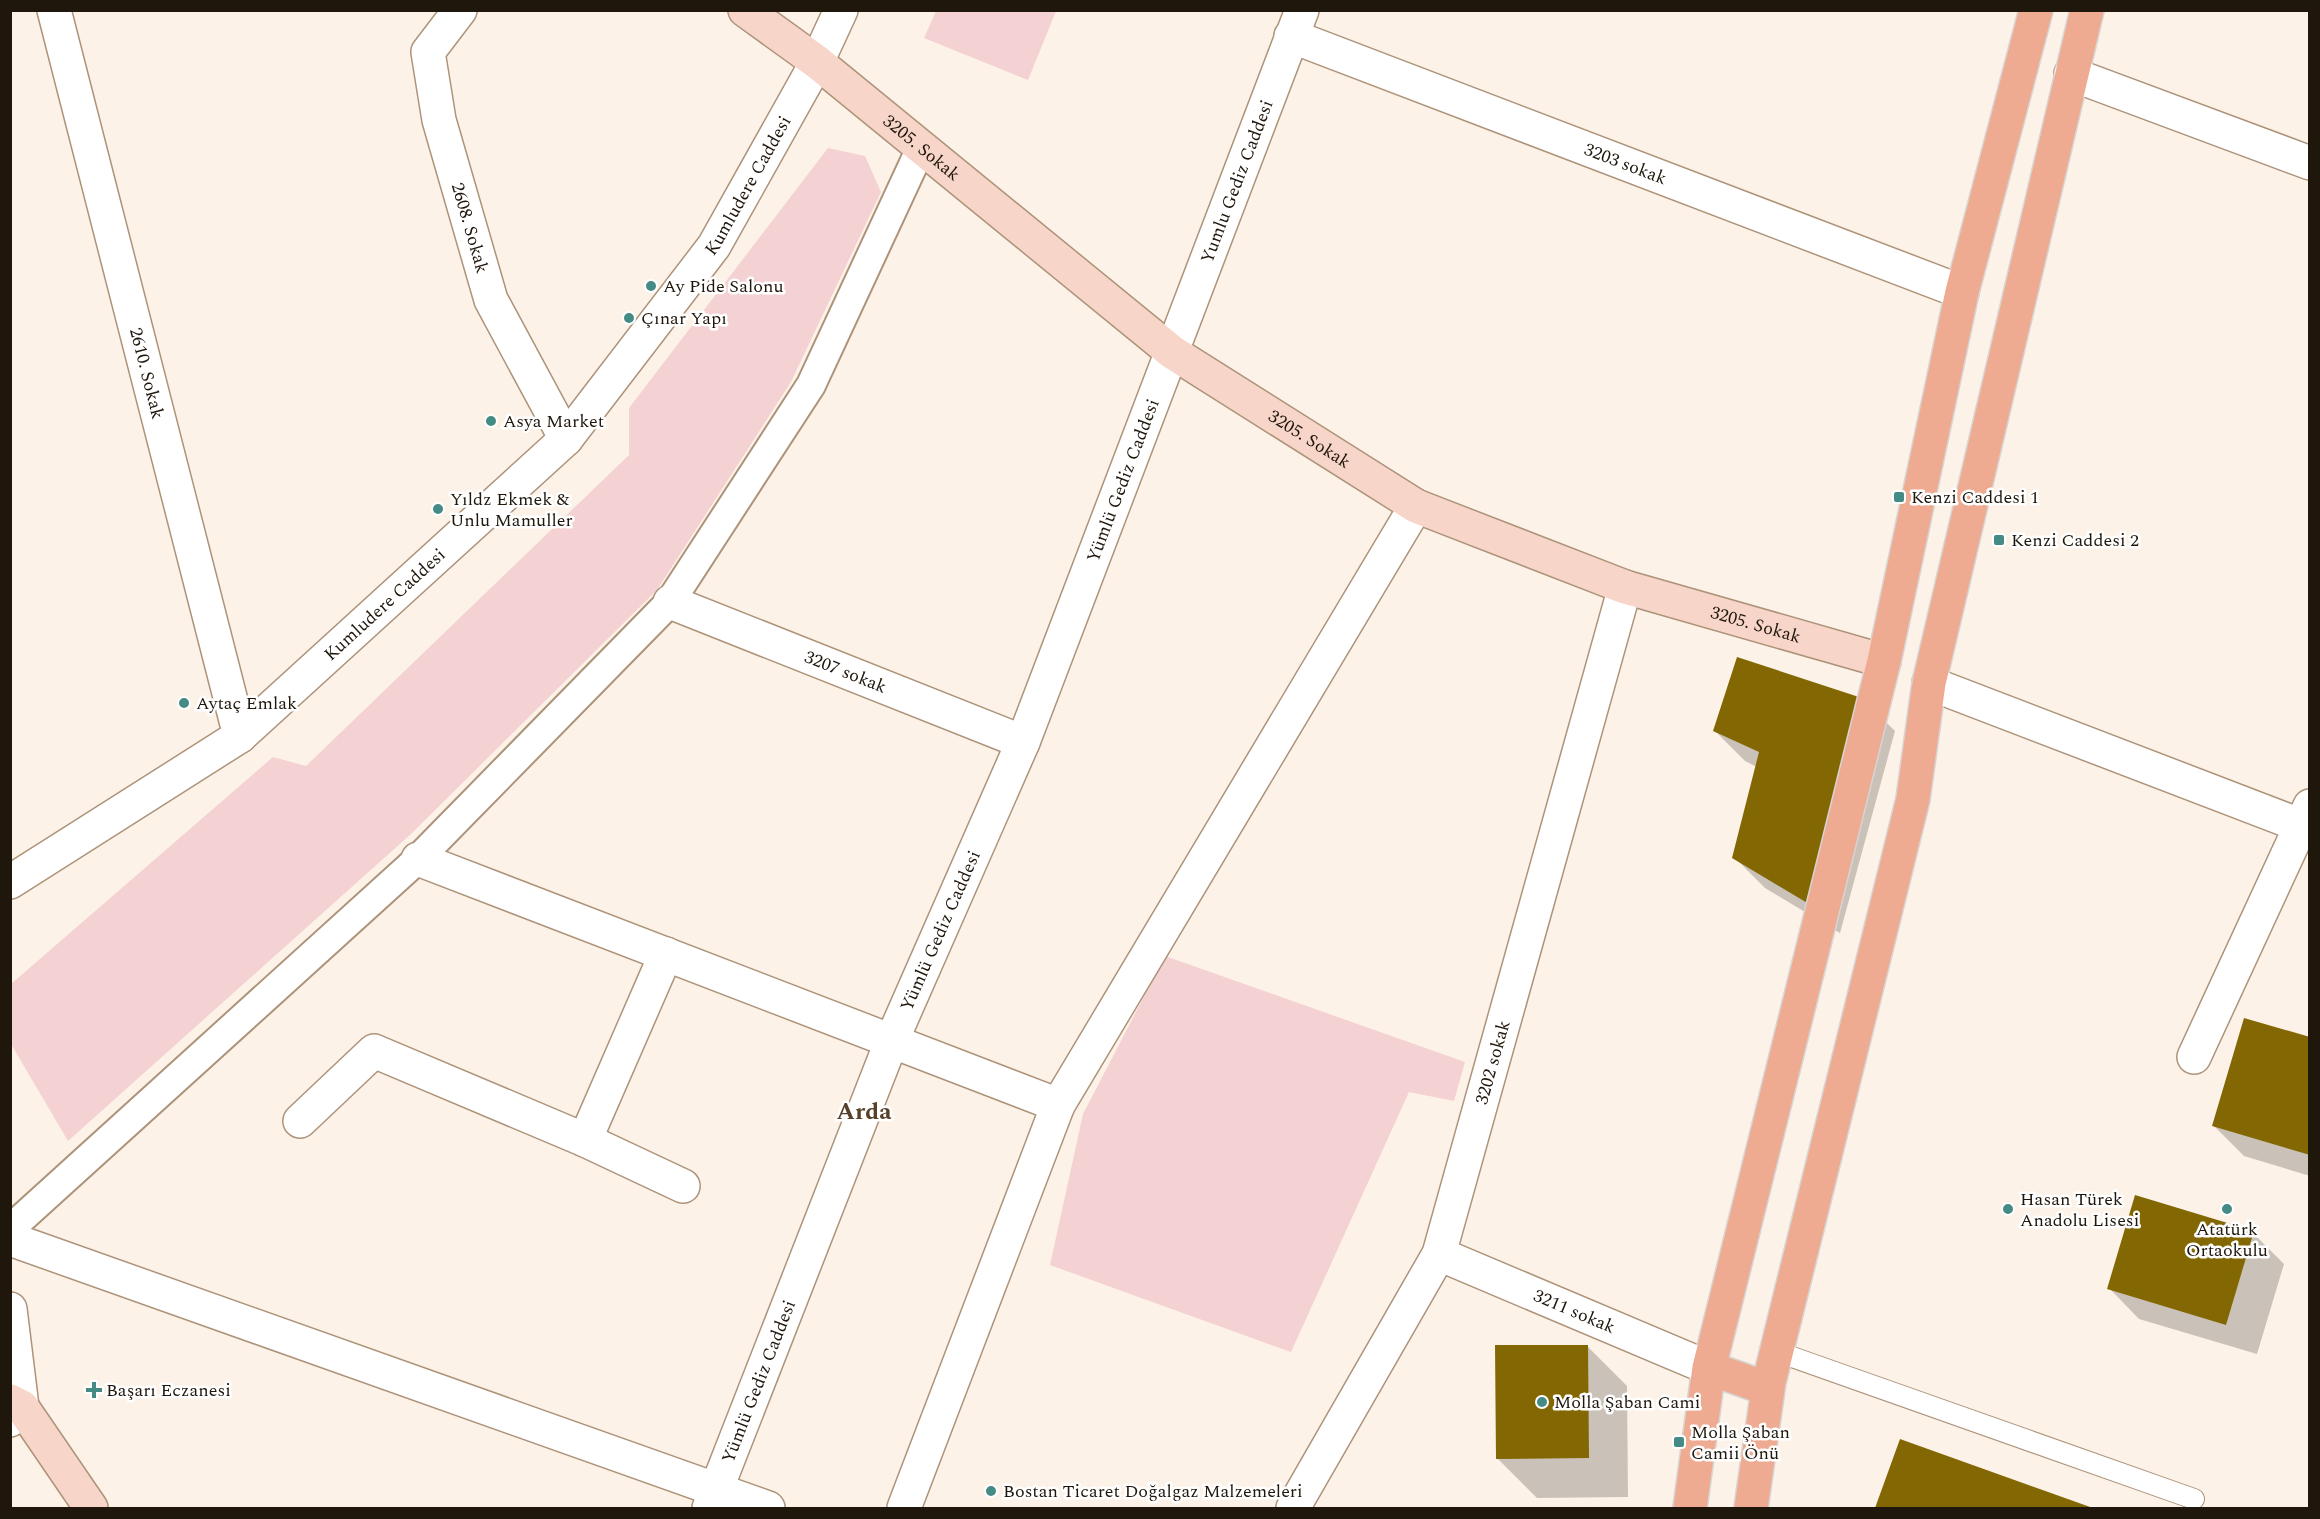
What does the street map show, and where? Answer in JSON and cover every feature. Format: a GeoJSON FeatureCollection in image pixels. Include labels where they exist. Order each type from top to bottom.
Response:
{"type":"FeatureCollection","features":[{"type":"Feature","properties":{"kind":"main road","name":"3205. Sokak"},"geometry":{"type":"LineString","coordinates":[[745,10],[817,62],[1172,352],[1416,506],[1625,587],[1884,661]]}},
{"type":"Feature","properties":{"kind":"main road"},"geometry":{"type":"LineString","coordinates":[[1690,1509],[1709,1368],[1884,661],[1962,292],[2036,10]]}},
{"type":"Feature","properties":{"kind":"main road"},"geometry":{"type":"LineString","coordinates":[[1751,1509],[1768,1389],[1913,799],[1929,683],[2087,10]]}},
{"type":"Feature","properties":{"kind":"main road"},"geometry":{"type":"LineString","coordinates":[[1884,661],[1929,683]]}},
{"type":"Feature","properties":{"kind":"main road"},"geometry":{"type":"LineString","coordinates":[[1709,1368],[1768,1389]]}},
{"type":"Feature","properties":{"kind":"main road"},"geometry":{"type":"LineString","coordinates":[[14,1409],[91,1509]]}},
{"type":"Feature","properties":{"kind":"street","name":"2610. Sokak"},"geometry":{"type":"LineString","coordinates":[[54,10],[240,736]]}},
{"type":"Feature","properties":{"kind":"street","name":"2608. Sokak"},"geometry":{"type":"LineString","coordinates":[[460,10],[428,52],[438,120],[491,300],[566,440]]}},
{"type":"Feature","properties":{"kind":"street","name":"Kumludere Caddesi"},"geometry":{"type":"LineString","coordinates":[[10,882],[240,736],[566,440],[714,246],[817,62],[841,10]]}},
{"type":"Feature","properties":{"kind":"street","name":"3203 sokak"},"geometry":{"type":"LineString","coordinates":[[1296,23],[1962,292]]}},
{"type":"Feature","properties":{"kind":"street","name":"Yumlu Gediz Caddesi"},"geometry":{"type":"LineString","coordinates":[[1172,352],[1296,23]]}},
{"type":"Feature","properties":{"kind":"street"},"geometry":{"type":"LineString","coordinates":[[2071,74],[2310,163]]}},
{"type":"Feature","properties":{"kind":"street"},"geometry":{"type":"LineString","coordinates":[[10,1229],[418,859],[670,602],[811,384],[922,147]]}},
{"type":"Feature","properties":{"kind":"street","name":"Yümlü Gediz Caddesi"},"geometry":{"type":"LineString","coordinates":[[712,1499],[891,1040],[1023,742],[1172,352]]}},
{"type":"Feature","properties":{"kind":"street"},"geometry":{"type":"LineString","coordinates":[[904,1509],[1058,1105],[1416,506]]}},
{"type":"Feature","properties":{"kind":"street","name":"3202 sokak"},"geometry":{"type":"LineString","coordinates":[[1293,1509],[1439,1254],[1625,587]]}},
{"type":"Feature","properties":{"kind":"street","name":"3207 sokak"},"geometry":{"type":"LineString","coordinates":[[670,602],[1023,742]]}},
{"type":"Feature","properties":{"kind":"street"},"geometry":{"type":"LineString","coordinates":[[1929,683],[2307,820],[2194,1058]]}},
{"type":"Feature","properties":{"kind":"street"},"geometry":{"type":"LineString","coordinates":[[418,859],[1058,1105]]}},
{"type":"Feature","properties":{"kind":"street"},"geometry":{"type":"LineString","coordinates":[[585,1140],[666,954]]}},
{"type":"Feature","properties":{"kind":"street"},"geometry":{"type":"LineString","coordinates":[[300,1121],[374,1051],[585,1140],[682,1186]]}},
{"type":"Feature","properties":{"kind":"street"},"geometry":{"type":"LineString","coordinates":[[10,1239],[712,1499],[768,1509]]}},
{"type":"Feature","properties":{"kind":"street","name":"3211 sokak"},"geometry":{"type":"LineString","coordinates":[[1439,1254],[1709,1368]]}},
{"type":"Feature","properties":{"kind":"street"},"geometry":{"type":"LineString","coordinates":[[10,1309],[14,1409]]}},
{"type":"Feature","properties":{"kind":"lane"},"geometry":{"type":"LineString","coordinates":[[1778,1352],[2194,1499]]}},
{"type":"Feature","properties":{"kind":"shaded area"},"geometry":{"type":"Polygon","coordinates":[[[936,10],[1056,11],[1028,80],[924,38],[936,10]]]}},
{"type":"Feature","properties":{"kind":"shaded area"},"geometry":{"type":"Polygon","coordinates":[[[828,148],[865,156],[881,192],[791,382],[657,590],[411,834],[68,1141],[11,1044],[11,984],[273,757],[306,766],[629,455],[629,408],[828,148]]]}},
{"type":"Feature","properties":{"kind":"shaded area"},"geometry":{"type":"Polygon","coordinates":[[[1165,956],[1465,1062],[1454,1101],[1409,1092],[1291,1352],[1050,1265],[1083,1114],[1165,956]]]}},
{"type":"Feature","properties":{"kind":"building"},"geometry":{"type":"Polygon","coordinates":[[[1737,657],[1865,699],[1809,904],[1732,858],[1759,752],[1713,731],[1737,657]]]}},
{"type":"Feature","properties":{"kind":"building"},"geometry":{"type":"Polygon","coordinates":[[[2244,1018],[2310,1037],[2310,1155],[2212,1126],[2244,1018]]]}},
{"type":"Feature","properties":{"kind":"building"},"geometry":{"type":"Polygon","coordinates":[[[2135,1195],[2254,1231],[2226,1325],[2107,1289],[2135,1195]]]}},
{"type":"Feature","properties":{"kind":"building","name":"Molla Şaban Cami"},"geometry":{"type":"Polygon","coordinates":[[[1495,1345],[1588,1345],[1589,1458],[1496,1459],[1495,1345]]]}},
{"type":"Feature","properties":{"kind":"building"},"geometry":{"type":"Polygon","coordinates":[[[1900,1439],[2093,1508],[1875,1508],[1900,1439]]]}},
{"type":"Feature","properties":{"kind":"place","name":"Ay Pide Salonu"},"geometry":{"type":"Point","coordinates":[651,286]}},
{"type":"Feature","properties":{"kind":"place","name":"Çınar Yapı"},"geometry":{"type":"Point","coordinates":[629,318]}},
{"type":"Feature","properties":{"kind":"place","name":"Asya Market"},"geometry":{"type":"Point","coordinates":[491,421]}},
{"type":"Feature","properties":{"kind":"place","name":"Kenzi Caddesi 1"},"geometry":{"type":"Point","coordinates":[1899,497]}},
{"type":"Feature","properties":{"kind":"place","name":"Yıldz Ekmek & Unlu Mamuller"},"geometry":{"type":"Point","coordinates":[438,509]}},
{"type":"Feature","properties":{"kind":"place","name":"Kenzi Caddesi 2"},"geometry":{"type":"Point","coordinates":[1999,540]}},
{"type":"Feature","properties":{"kind":"place","name":"Aytaç Emlak"},"geometry":{"type":"Point","coordinates":[184,703]}},
{"type":"Feature","properties":{"kind":"place","name":"Hasan Türek Anadolu Lisesi"},"geometry":{"type":"Point","coordinates":[2008,1209]}},
{"type":"Feature","properties":{"kind":"place","name":"Atatürk Ortaokulu"},"geometry":{"type":"Point","coordinates":[2227,1209]}},
{"type":"Feature","properties":{"kind":"place","name":"Başarı Eczanesi"},"geometry":{"type":"Point","coordinates":[94,1390]}},
{"type":"Feature","properties":{"kind":"place","name":"Molla Şaban Cami"},"geometry":{"type":"Point","coordinates":[1542,1402]}},
{"type":"Feature","properties":{"kind":"place","name":"Molla Şaban Camii Önü"},"geometry":{"type":"Point","coordinates":[1679,1442]}},
{"type":"Feature","properties":{"kind":"place","name":"Bostan Ticaret Doğalgaz Malzemeleri"},"geometry":{"type":"Point","coordinates":[991,1491]}},
{"type":"Feature","properties":{"kind":"district","name":"Arda"},"geometry":{"type":"Point","coordinates":[864,1111]}}]}
